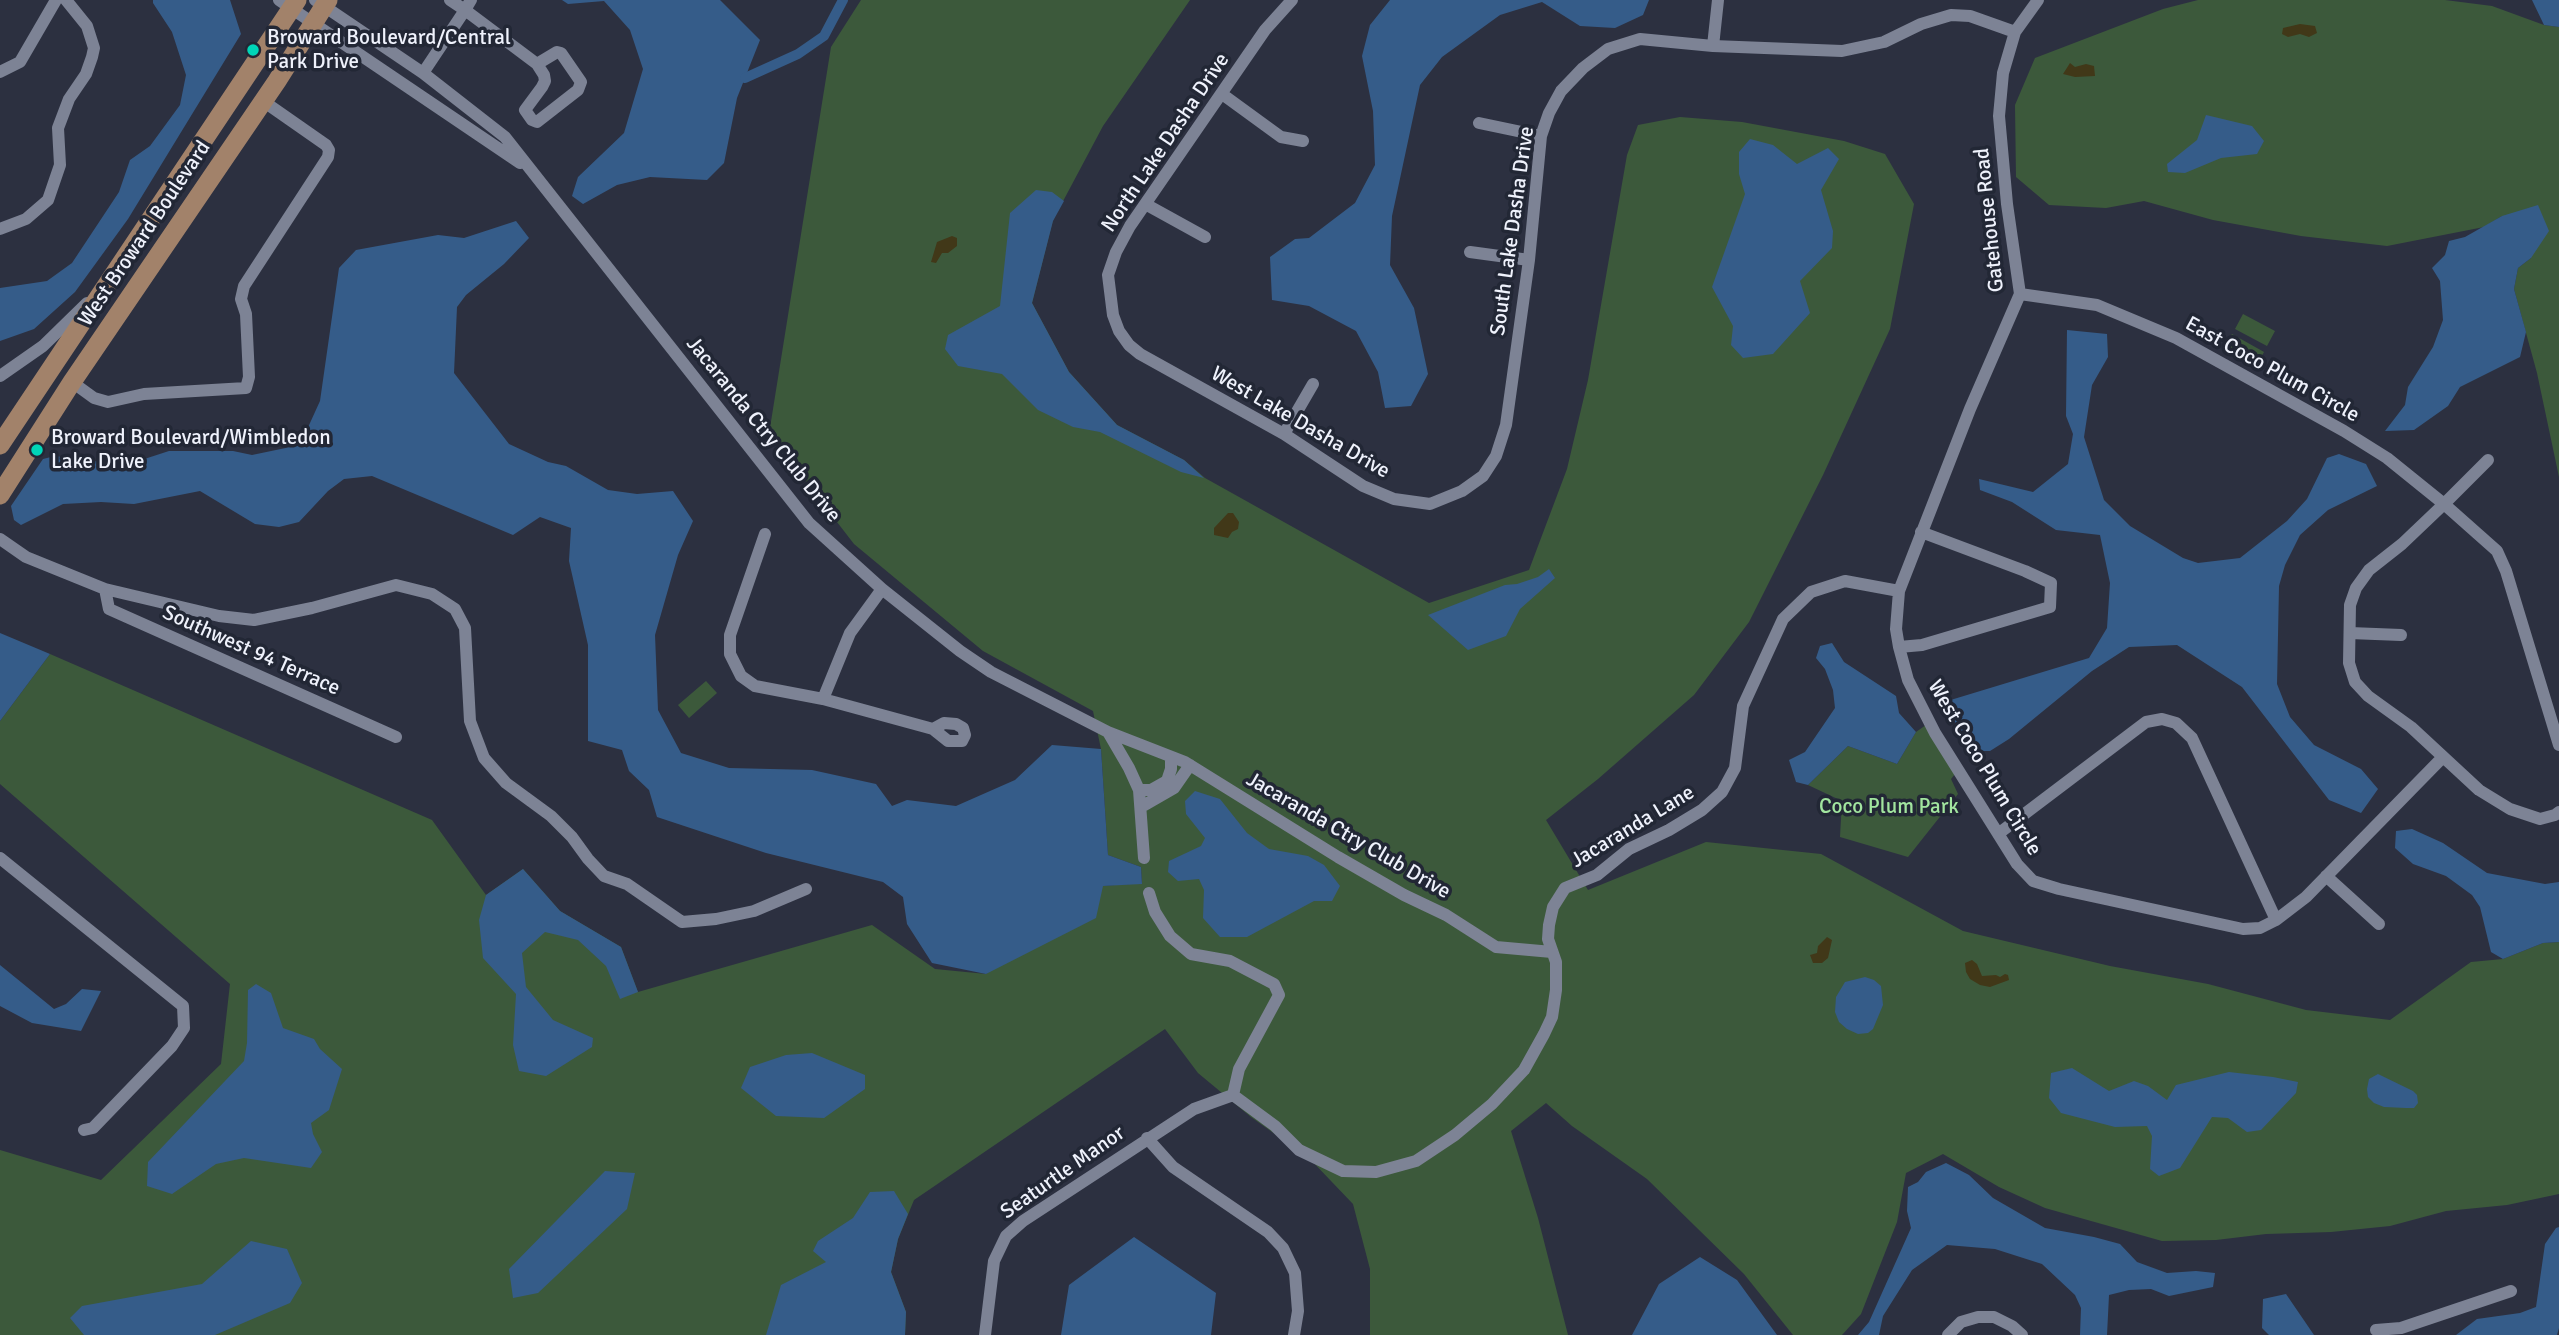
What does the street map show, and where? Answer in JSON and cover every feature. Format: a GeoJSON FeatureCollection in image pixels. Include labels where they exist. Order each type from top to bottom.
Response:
{"type":"FeatureCollection","features":[{"type":"Feature","properties":{"kind":"main road","name":"West Broward Boulevard"},"geometry":{"type":"LineString","coordinates":[[0,445],[110,281],[289,3]]}},
{"type":"Feature","properties":{"kind":"main road","name":"West Broward Boulevard"},"geometry":{"type":"LineString","coordinates":[[0,495],[72,382],[263,101],[321,7]]}},
{"type":"Feature","properties":{"kind":"main road"},"geometry":{"type":"LineString","coordinates":[[72,382],[69,365],[126,277],[132,247]]}},
{"type":"Feature","properties":{"kind":"street"},"geometry":{"type":"LineString","coordinates":[[0,72],[20,62],[56,0]]}},
{"type":"Feature","properties":{"kind":"street"},"geometry":{"type":"LineString","coordinates":[[0,229],[26,219],[48,200],[60,165],[58,128],[69,99],[86,74],[92,57],[94,48],[87,26],[66,0]]}},
{"type":"Feature","properties":{"kind":"street"},"geometry":{"type":"LineString","coordinates":[[450,0],[468,5],[537,64],[545,81],[525,110],[532,120],[537,122],[578,90],[581,82],[561,53],[557,52],[537,64]]}},
{"type":"Feature","properties":{"kind":"street","name":"North Lake Dasha Drive"},"geometry":{"type":"LineString","coordinates":[[1140,354],[1119,331],[1111,305],[1108,275],[1130,226],[1265,30],[1292,0]]}},
{"type":"Feature","properties":{"kind":"street"},"geometry":{"type":"LineString","coordinates":[[1713,46],[1718,0]]}},
{"type":"Feature","properties":{"kind":"street","name":"Gatehouse Road"},"geometry":{"type":"LineString","coordinates":[[1899,591],[1970,409],[2020,294],[2007,204],[1999,116],[2003,73],[2015,32],[2038,0]]}},
{"type":"Feature","properties":{"kind":"street","name":"Jacaranda Ctry Club Drive"},"geometry":{"type":"LineString","coordinates":[[289,3],[321,7],[423,73],[505,137],[809,523],[882,589],[960,651],[991,672],[1108,732],[1190,765],[1338,857],[1404,895],[1446,915],[1496,947],[1552,952]]}},
{"type":"Feature","properties":{"kind":"street"},"geometry":{"type":"LineString","coordinates":[[423,73],[468,5]]}},
{"type":"Feature","properties":{"kind":"street","name":"Jacaranda Ctry Club Drive"},"geometry":{"type":"LineString","coordinates":[[321,7],[535,174]]}},
{"type":"Feature","properties":{"kind":"street","name":"South Lake Dasha Drive"},"geometry":{"type":"LineString","coordinates":[[1483,476],[1496,456],[1506,425],[1529,260],[1541,136],[1561,90],[1583,68],[1608,49],[1640,39],[1713,46],[1842,51],[1884,42],[1921,23],[1951,15],[1970,16],[2015,32]]}},
{"type":"Feature","properties":{"kind":"street"},"geometry":{"type":"LineString","coordinates":[[1222,94],[1281,137],[1303,141]]}},
{"type":"Feature","properties":{"kind":"street"},"geometry":{"type":"LineString","coordinates":[[72,382],[94,398],[108,402],[144,394],[246,388],[249,377],[246,314],[241,299],[244,286],[328,157],[329,150],[326,145],[263,101]]}},
{"type":"Feature","properties":{"kind":"street"},"geometry":{"type":"LineString","coordinates":[[1479,123],[1541,136]]}},
{"type":"Feature","properties":{"kind":"street"},"geometry":{"type":"LineString","coordinates":[[1147,205],[1205,237]]}},
{"type":"Feature","properties":{"kind":"street"},"geometry":{"type":"LineString","coordinates":[[1470,252],[1529,260]]}},
{"type":"Feature","properties":{"kind":"street"},"geometry":{"type":"LineString","coordinates":[[0,376],[43,346],[110,281]]}},
{"type":"Feature","properties":{"kind":"street","name":"East Coco Plum Circle"},"geometry":{"type":"LineString","coordinates":[[2020,294],[2096,305],[2176,338],[2344,431],[2387,458],[2444,504],[2497,551],[2507,571],[2559,745]]}},
{"type":"Feature","properties":{"kind":"street","name":"West Lake Dasha Drive"},"geometry":{"type":"LineString","coordinates":[[1140,354],[1284,434],[1363,486],[1394,499],[1430,504],[1462,491],[1483,476]]}},
{"type":"Feature","properties":{"kind":"street"},"geometry":{"type":"LineString","coordinates":[[1284,434],[1313,384]]}},
{"type":"Feature","properties":{"kind":"street"},"geometry":{"type":"LineString","coordinates":[[2488,460],[2444,504],[2368,570],[2356,588],[2350,605],[2348,663],[2355,681],[2368,696],[2411,727],[2479,790],[2510,809],[2540,819],[2559,812]]}},
{"type":"Feature","properties":{"kind":"street"},"geometry":{"type":"LineString","coordinates":[[1899,647],[1922,645],[2050,607],[2051,583],[1921,532]]}},
{"type":"Feature","properties":{"kind":"street"},"geometry":{"type":"LineString","coordinates":[[765,534],[730,635],[730,654],[741,676],[755,687],[823,699],[933,729]]}},
{"type":"Feature","properties":{"kind":"street"},"geometry":{"type":"LineString","coordinates":[[0,539],[26,557],[105,589],[219,616],[254,620],[396,586],[432,594],[455,609],[464,628],[470,721],[484,758],[506,783],[551,816],[604,876],[627,884],[682,922],[716,919],[754,911],[806,889]]}},
{"type":"Feature","properties":{"kind":"street","name":"Jacaranda Lane"},"geometry":{"type":"LineString","coordinates":[[1233,1095],[1266,1119],[1299,1150],[1343,1171],[1376,1171],[1416,1161],[1455,1135],[1492,1104],[1524,1070],[1552,1017],[1556,962],[1548,939],[1553,908],[1565,888],[1597,874],[1629,849],[1702,810],[1722,792],[1735,768],[1742,706],[1783,619],[1811,592],[1845,581],[1899,591]]}},
{"type":"Feature","properties":{"kind":"street","name":"Southwest 94 Terrace"},"geometry":{"type":"LineString","coordinates":[[105,589],[109,609],[396,737]]}},
{"type":"Feature","properties":{"kind":"street"},"geometry":{"type":"LineString","coordinates":[[823,699],[849,633],[882,589]]}},
{"type":"Feature","properties":{"kind":"street","name":"West Coco Plum Circle"},"geometry":{"type":"LineString","coordinates":[[1899,591],[1896,629],[1908,680],[1935,733],[2017,864],[2033,881],[2243,929],[2260,928],[2276,920]]}},
{"type":"Feature","properties":{"kind":"street"},"geometry":{"type":"LineString","coordinates":[[2350,633],[2401,635]]}},
{"type":"Feature","properties":{"kind":"street"},"geometry":{"type":"LineString","coordinates":[[1998,834],[2146,722],[2162,719],[2176,723],[2192,738],[2276,920],[2306,897],[2443,757]]}},
{"type":"Feature","properties":{"kind":"street"},"geometry":{"type":"LineString","coordinates":[[1108,732],[1139,790],[1144,858]]}},
{"type":"Feature","properties":{"kind":"street"},"geometry":{"type":"LineString","coordinates":[[1139,790],[1151,790],[1167,780],[1171,757]]}},
{"type":"Feature","properties":{"kind":"street"},"geometry":{"type":"LineString","coordinates":[[1141,807],[1174,788],[1190,765]]}},
{"type":"Feature","properties":{"kind":"street"},"geometry":{"type":"LineString","coordinates":[[0,858],[183,1006],[184,1028],[172,1046],[93,1128],[84,1130]]}},
{"type":"Feature","properties":{"kind":"street"},"geometry":{"type":"LineString","coordinates":[[2326,876],[2379,925]]}},
{"type":"Feature","properties":{"kind":"street"},"geometry":{"type":"LineString","coordinates":[[1149,894],[1155,912],[1170,936],[1191,954],[1230,961],[1274,984],[1279,995],[1239,1069],[1233,1095]]}},
{"type":"Feature","properties":{"kind":"street","name":"Seaturtle Manor"},"geometry":{"type":"LineString","coordinates":[[985,1335],[994,1261],[1006,1236],[1023,1221],[1147,1138],[1194,1109],[1233,1095]]}},
{"type":"Feature","properties":{"kind":"street"},"geometry":{"type":"LineString","coordinates":[[1147,1138],[1173,1167],[1268,1231],[1283,1248],[1295,1273],[1298,1311],[1294,1335]]}},
{"type":"Feature","properties":{"kind":"street"},"geometry":{"type":"LineString","coordinates":[[2376,1331],[2420,1329],[2511,1291]]}},
{"type":"Feature","properties":{"kind":"street"},"geometry":{"type":"LineString","coordinates":[[1948,1335],[1961,1322],[1978,1317],[1994,1317],[2012,1326],[2022,1335]]}},
{"type":"Feature","properties":{"kind":"green space"},"geometry":{"type":"Polygon","coordinates":[[[861,0],[1190,0],[1103,126],[1053,220],[1032,303],[1069,372],[1117,425],[1184,460],[1205,478],[1429,603],[1529,570],[1567,469],[1588,380],[1627,155],[1638,125],[1680,117],[1742,122],[1844,141],[1885,154],[1914,204],[1890,329],[1823,475],[1749,622],[1694,695],[1598,779],[1546,820],[1588,890],[1706,842],[1821,854],[1963,931],[2110,966],[2208,984],[2306,1010],[2390,1020],[2471,962],[2503,959],[2543,943],[2559,942],[2559,1194],[2507,1205],[2446,1211],[2390,1226],[2216,1240],[2162,1241],[2045,1208],[1999,1187],[1943,1154],[1906,1173],[1897,1222],[1861,1314],[1842,1335],[1793,1335],[1744,1274],[1647,1179],[1572,1126],[1546,1103],[1511,1131],[1538,1218],[1568,1335],[1370,1335],[1370,1269],[1353,1204],[1310,1159],[1251,1117],[1198,1073],[1165,1029],[914,1200],[898,1239],[891,1272],[906,1312],[905,1335],[0,1335],[0,1150],[101,1180],[221,1064],[230,984],[0,784],[0,721],[50,654],[432,820],[486,895],[523,869],[560,911],[621,947],[638,992],[872,925],[935,969],[986,974],[1102,886],[1142,883],[1141,867],[1108,855],[1101,749],[1093,711],[983,651],[854,544],[769,434],[831,47],[861,0]]]}},
{"type":"Feature","properties":{"kind":"green space"},"geometry":{"type":"Polygon","coordinates":[[[2198,0],[2445,0],[2492,6],[2544,25],[2559,27],[2559,477],[2537,373],[2514,289],[2518,268],[2531,258],[2502,216],[2484,227],[2387,246],[2301,236],[2213,220],[2144,201],[2106,208],[2049,205],[2016,177],[2015,105],[2035,58],[2163,9],[2198,0]]]}},
{"type":"Feature","properties":{"kind":"green space"},"geometry":{"type":"Polygon","coordinates":[[[2243,314],[2275,331],[2267,346],[2235,329],[2243,314]]]}},
{"type":"Feature","properties":{"kind":"green space"},"geometry":{"type":"Polygon","coordinates":[[[2232,334],[2264,352],[2256,367],[2224,349],[2232,334]]]}},
{"type":"Feature","properties":{"kind":"green space"},"geometry":{"type":"Polygon","coordinates":[[[706,681],[717,693],[689,718],[678,705],[706,681]]]}},
{"type":"Feature","properties":{"kind":"green space","name":"Coco Plum Park"},"geometry":{"type":"Polygon","coordinates":[[[1926,725],[1955,774],[1951,779],[1958,794],[1908,857],[1840,837],[1842,801],[1808,785],[1848,746],[1897,764],[1916,732],[1926,725]]]}},
{"type":"Feature","properties":{"kind":"sand"},"geometry":{"type":"Polygon","coordinates":[[[2300,24],[2315,26],[2317,33],[2309,37],[2300,34],[2288,37],[2282,34],[2283,28],[2300,24]]]}},
{"type":"Feature","properties":{"kind":"sand"},"geometry":{"type":"Polygon","coordinates":[[[2070,63],[2075,67],[2086,64],[2094,66],[2095,76],[2075,77],[2063,74],[2070,63]]]}},
{"type":"Feature","properties":{"kind":"sand"},"geometry":{"type":"Polygon","coordinates":[[[952,236],[957,238],[957,246],[948,253],[942,253],[936,263],[931,262],[937,242],[952,236]]]}},
{"type":"Feature","properties":{"kind":"sand"},"geometry":{"type":"Polygon","coordinates":[[[1228,513],[1233,513],[1239,522],[1238,529],[1228,538],[1214,535],[1214,528],[1228,513]]]}},
{"type":"Feature","properties":{"kind":"sand"},"geometry":{"type":"Polygon","coordinates":[[[1827,937],[1832,940],[1828,958],[1822,963],[1813,963],[1810,955],[1817,953],[1818,946],[1827,937]]]}},
{"type":"Feature","properties":{"kind":"sand"},"geometry":{"type":"Polygon","coordinates":[[[1972,960],[1977,964],[1982,976],[2000,977],[2005,974],[2009,980],[1990,987],[1980,985],[1970,979],[1966,972],[1965,963],[1972,960]]]}},
{"type":"Feature","properties":{"kind":"water"},"geometry":{"type":"Polygon","coordinates":[[[153,0],[230,0],[241,34],[128,219],[75,292],[34,329],[0,341],[0,288],[47,281],[72,263],[119,192],[130,160],[150,146],[180,105],[186,75],[172,32],[153,0]]]}},
{"type":"Feature","properties":{"kind":"water"},"geometry":{"type":"Polygon","coordinates":[[[562,0],[720,0],[760,40],[737,98],[724,163],[707,180],[650,177],[617,185],[583,204],[572,196],[578,177],[624,133],[643,69],[630,30],[604,1],[568,4],[562,0]]]}},
{"type":"Feature","properties":{"kind":"water"},"geometry":{"type":"Polygon","coordinates":[[[1390,0],[1649,0],[1643,15],[1615,28],[1580,26],[1542,2],[1500,15],[1442,57],[1420,85],[1392,216],[1390,265],[1414,308],[1428,374],[1411,406],[1385,408],[1378,372],[1356,331],[1309,306],[1272,300],[1270,257],[1295,239],[1309,238],[1355,203],[1375,165],[1373,111],[1362,56],[1370,25],[1390,0]]]}},
{"type":"Feature","properties":{"kind":"water"},"geometry":{"type":"Polygon","coordinates":[[[2532,0],[2559,0],[2559,27],[2544,25],[2532,0]]]}},
{"type":"Feature","properties":{"kind":"water"},"geometry":{"type":"Polygon","coordinates":[[[2206,115],[2252,126],[2264,141],[2257,154],[2221,158],[2185,173],[2168,172],[2167,164],[2197,140],[2206,115]]]}},
{"type":"Feature","properties":{"kind":"water"},"geometry":{"type":"Polygon","coordinates":[[[1750,139],[1773,145],[1797,164],[1828,148],[1839,159],[1821,190],[1833,231],[1832,248],[1800,281],[1810,313],[1773,354],[1743,358],[1731,345],[1733,326],[1712,287],[1745,194],[1739,174],[1739,152],[1750,139]]]}},
{"type":"Feature","properties":{"kind":"water"},"geometry":{"type":"Polygon","coordinates":[[[1036,190],[1052,192],[1064,201],[1053,221],[1032,303],[1069,372],[1117,425],[1184,460],[1204,478],[1181,472],[1100,432],[1073,427],[1038,410],[1002,374],[958,366],[945,349],[948,335],[1000,306],[1010,213],[1036,190]]]}},
{"type":"Feature","properties":{"kind":"water"},"geometry":{"type":"Polygon","coordinates":[[[2538,205],[2549,231],[2531,258],[2518,268],[2514,289],[2526,332],[2520,357],[2460,387],[2448,406],[2414,430],[2385,431],[2405,405],[2408,387],[2433,347],[2443,320],[2440,281],[2432,268],[2445,255],[2449,241],[2465,237],[2502,216],[2538,205]]]}},
{"type":"Feature","properties":{"kind":"water"},"geometry":{"type":"Polygon","coordinates":[[[516,221],[529,238],[504,264],[466,295],[457,307],[454,373],[509,444],[548,462],[566,466],[608,490],[637,494],[673,491],[693,521],[678,555],[655,635],[658,710],[681,753],[729,768],[812,770],[876,784],[892,806],[907,800],[956,806],[1015,780],[1052,745],[1101,749],[1108,855],[1141,867],[1142,884],[1103,886],[1096,918],[986,974],[932,963],[907,924],[903,897],[883,882],[766,853],[657,817],[649,790],[629,771],[622,750],[588,741],[588,645],[569,561],[571,528],[540,517],[513,535],[372,476],[344,479],[328,491],[299,522],[279,527],[255,524],[200,491],[134,504],[63,504],[21,525],[14,520],[11,506],[43,459],[55,456],[126,465],[169,451],[233,451],[252,455],[300,445],[320,401],[339,268],[356,250],[438,235],[464,238],[516,221]]]}},
{"type":"Feature","properties":{"kind":"water"},"geometry":{"type":"Polygon","coordinates":[[[2067,330],[2107,334],[2108,357],[2092,385],[2084,437],[2104,500],[2130,526],[2183,558],[2198,563],[2240,558],[2287,521],[2307,499],[2327,458],[2339,454],[2366,464],[2377,486],[2328,510],[2300,535],[2285,565],[2279,586],[2277,684],[2290,717],[2314,745],[2361,769],[2378,789],[2361,813],[2329,800],[2242,687],[2177,645],[2129,647],[2092,671],[2009,739],[1990,751],[1970,751],[1944,702],[2089,658],[2107,628],[2110,583],[2100,535],[2056,530],[2012,502],[1980,490],[1979,479],[2033,492],[2068,464],[2073,434],[2066,416],[2067,330]]]}},
{"type":"Feature","properties":{"kind":"water"},"geometry":{"type":"Polygon","coordinates":[[[1549,569],[1555,578],[1520,609],[1506,636],[1468,650],[1428,615],[1505,585],[1538,577],[1549,569]]]}},
{"type":"Feature","properties":{"kind":"water"},"geometry":{"type":"Polygon","coordinates":[[[0,633],[50,654],[0,721],[0,633]]]}},
{"type":"Feature","properties":{"kind":"water"},"geometry":{"type":"Polygon","coordinates":[[[1832,643],[1844,662],[1896,696],[1899,713],[1916,732],[1897,764],[1848,746],[1808,785],[1796,782],[1789,760],[1805,752],[1835,708],[1833,690],[1825,669],[1816,658],[1820,646],[1832,643]]]}},
{"type":"Feature","properties":{"kind":"water"},"geometry":{"type":"Polygon","coordinates":[[[1195,791],[1220,799],[1247,833],[1269,849],[1308,856],[1324,865],[1340,886],[1332,901],[1314,901],[1247,937],[1220,937],[1203,918],[1204,890],[1199,879],[1178,881],[1168,872],[1169,861],[1201,846],[1205,838],[1186,814],[1185,801],[1195,791]]]}},
{"type":"Feature","properties":{"kind":"water"},"geometry":{"type":"Polygon","coordinates":[[[2412,829],[2443,843],[2487,873],[2545,884],[2559,882],[2559,942],[2543,943],[2503,959],[2491,952],[2480,907],[2472,895],[2446,876],[2413,864],[2395,848],[2396,831],[2412,829]]]}},
{"type":"Feature","properties":{"kind":"water"},"geometry":{"type":"Polygon","coordinates":[[[523,869],[560,911],[621,947],[638,992],[620,999],[606,966],[578,940],[545,932],[522,953],[526,987],[553,1020],[593,1038],[592,1047],[546,1076],[519,1071],[513,1045],[516,994],[483,958],[479,920],[486,895],[523,869]]]}},
{"type":"Feature","properties":{"kind":"water"},"geometry":{"type":"Polygon","coordinates":[[[0,965],[54,1009],[66,1004],[82,989],[101,991],[81,1031],[32,1023],[0,1006],[0,965]]]}},
{"type":"Feature","properties":{"kind":"water"},"geometry":{"type":"Polygon","coordinates":[[[1865,977],[1881,986],[1883,1005],[1873,1029],[1868,1033],[1858,1034],[1839,1022],[1835,1012],[1836,997],[1845,982],[1865,977]]]}},
{"type":"Feature","properties":{"kind":"water"},"geometry":{"type":"Polygon","coordinates":[[[256,984],[271,993],[283,1028],[314,1039],[320,1049],[342,1069],[329,1110],[311,1123],[322,1152],[311,1168],[244,1158],[216,1164],[172,1194],[147,1186],[148,1162],[244,1061],[248,990],[256,984]]]}},
{"type":"Feature","properties":{"kind":"water"},"geometry":{"type":"Polygon","coordinates":[[[812,1053],[865,1075],[865,1089],[824,1118],[776,1116],[741,1088],[750,1067],[786,1055],[812,1053]]]}},
{"type":"Feature","properties":{"kind":"water"},"geometry":{"type":"Polygon","coordinates":[[[2072,1068],[2109,1091],[2134,1081],[2148,1086],[2167,1100],[2176,1085],[2229,1072],[2298,1082],[2296,1093],[2261,1130],[2247,1132],[2228,1118],[2212,1117],[2180,1168],[2159,1176],[2150,1169],[2152,1136],[2147,1126],[2115,1127],[2061,1113],[2049,1098],[2051,1073],[2072,1068]]]}},
{"type":"Feature","properties":{"kind":"water"},"geometry":{"type":"Polygon","coordinates":[[[2378,1074],[2413,1091],[2417,1095],[2418,1103],[2414,1108],[2384,1107],[2374,1103],[2368,1097],[2367,1089],[2369,1079],[2378,1074]]]}},
{"type":"Feature","properties":{"kind":"water"},"geometry":{"type":"Polygon","coordinates":[[[1946,1163],[1969,1175],[1993,1198],[2045,1228],[2120,1244],[2137,1262],[2167,1273],[2215,1273],[2213,1287],[2169,1296],[2151,1289],[2129,1290],[2109,1295],[2107,1335],[2080,1335],[2081,1308],[2075,1295],[2042,1264],[1995,1249],[1947,1245],[1912,1270],[1883,1316],[1879,1335],[1858,1335],[1869,1322],[1911,1228],[1907,1211],[1908,1187],[1918,1182],[1926,1172],[1946,1163]]]}},
{"type":"Feature","properties":{"kind":"water"},"geometry":{"type":"Polygon","coordinates":[[[605,1171],[635,1173],[627,1209],[538,1293],[513,1298],[509,1269],[605,1171]]]}},
{"type":"Feature","properties":{"kind":"water"},"geometry":{"type":"Polygon","coordinates":[[[894,1191],[908,1214],[898,1239],[891,1272],[906,1312],[905,1335],[766,1335],[781,1285],[826,1262],[813,1251],[818,1241],[853,1218],[870,1192],[894,1191]]]}},
{"type":"Feature","properties":{"kind":"water"},"geometry":{"type":"Polygon","coordinates":[[[2559,1227],[2557,1335],[2456,1335],[2477,1319],[2520,1313],[2536,1307],[2545,1244],[2559,1227]]]}},
{"type":"Feature","properties":{"kind":"water"},"geometry":{"type":"Polygon","coordinates":[[[1134,1237],[1216,1293],[1211,1335],[1061,1335],[1069,1285],[1134,1237]]]}},
{"type":"Feature","properties":{"kind":"water"},"geometry":{"type":"Polygon","coordinates":[[[251,1241],[287,1249],[302,1283],[290,1303],[215,1335],[84,1335],[70,1318],[82,1306],[202,1284],[251,1241]]]}},
{"type":"Feature","properties":{"kind":"water"},"geometry":{"type":"Polygon","coordinates":[[[1700,1257],[1737,1280],[1777,1335],[1632,1335],[1659,1284],[1700,1257]]]}},
{"type":"Feature","properties":{"kind":"water"},"geometry":{"type":"Polygon","coordinates":[[[2286,1294],[2314,1335],[2269,1335],[2262,1328],[2263,1299],[2286,1294]]]}},
{"type":"Feature","properties":{"kind":"waterway"},"geometry":{"type":"LineString","coordinates":[[745,78],[798,54],[824,36],[843,0]]}},
{"type":"Feature","properties":{"kind":"place","name":"Broward Boulevard/Central Park Drive"},"geometry":{"type":"Point","coordinates":[253,50]}},
{"type":"Feature","properties":{"kind":"place","name":"Broward Boulevard/Wimbledon Lake Drive"},"geometry":{"type":"Point","coordinates":[37,450]}}]}
